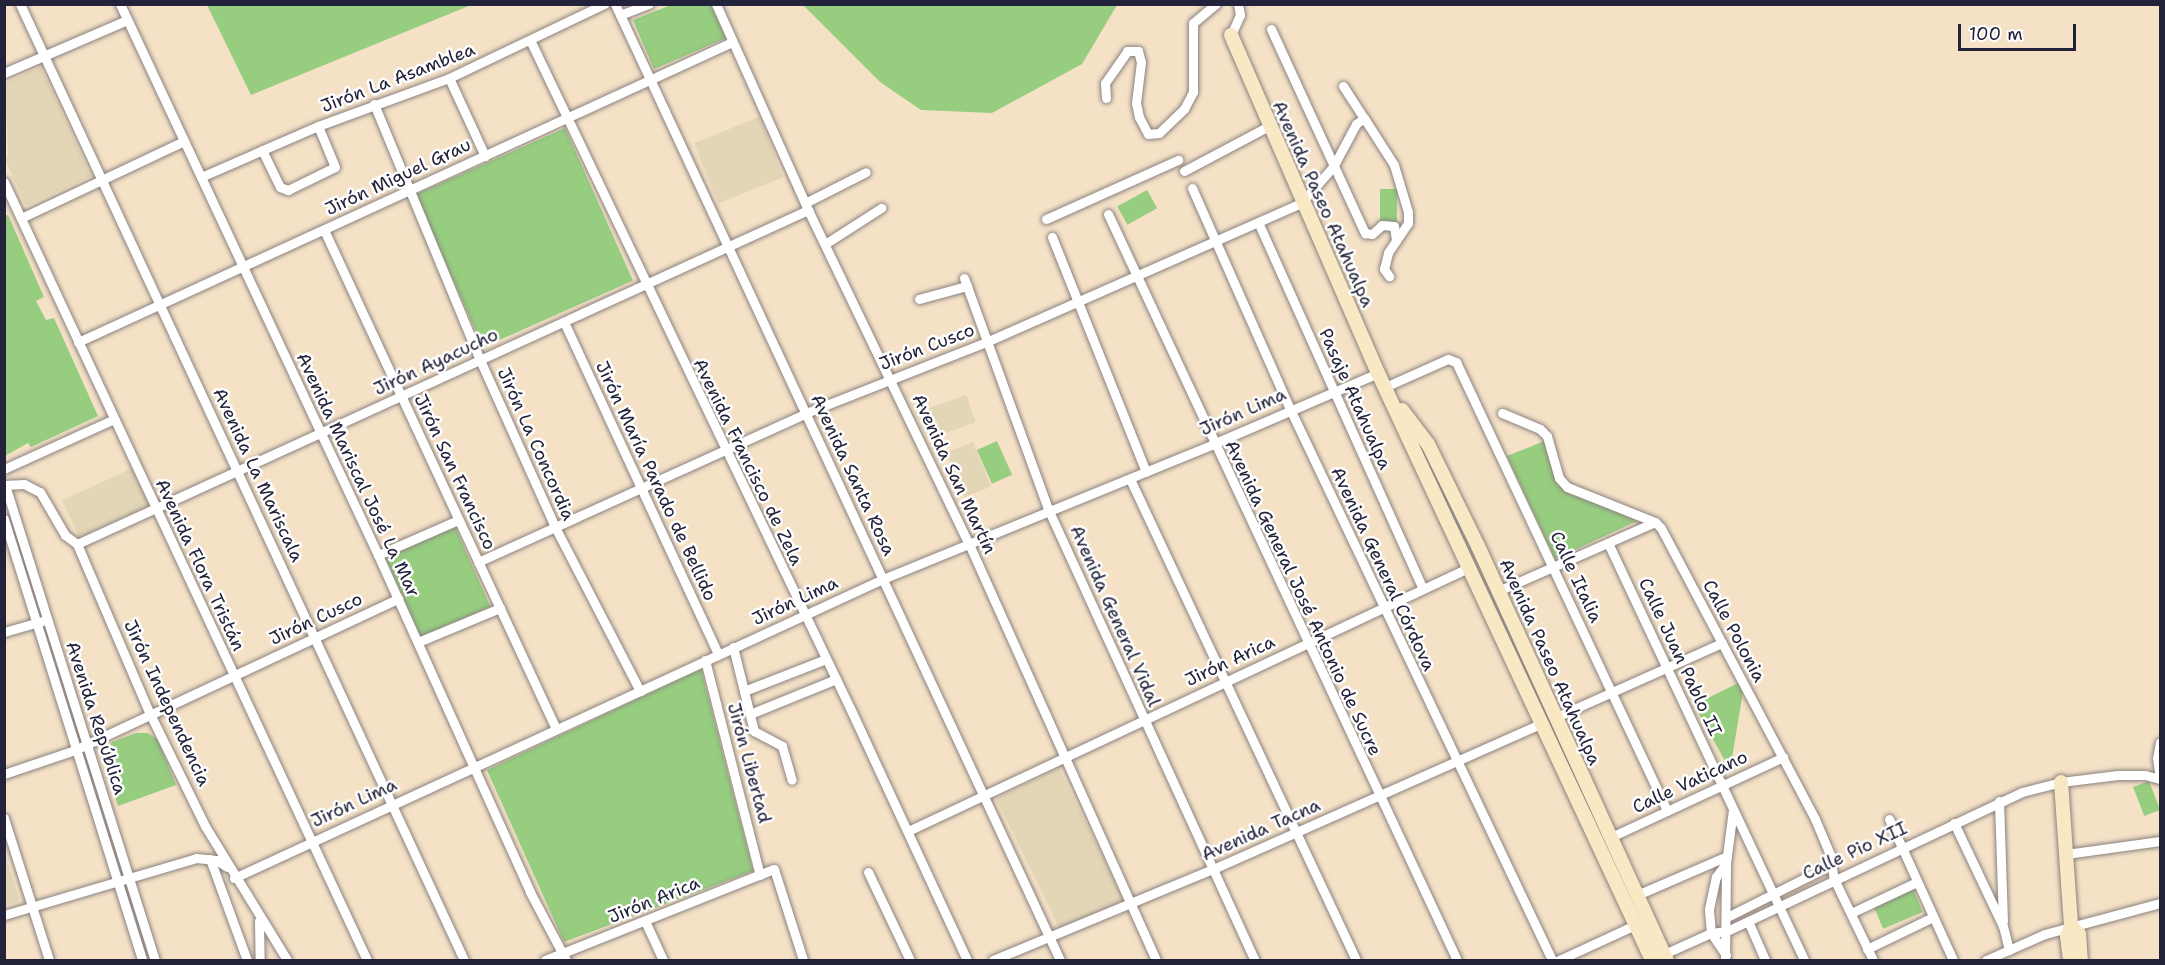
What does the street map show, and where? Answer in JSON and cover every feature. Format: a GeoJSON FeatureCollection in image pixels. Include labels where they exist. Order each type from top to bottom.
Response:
{"type":"FeatureCollection","features":[{"type":"Feature","properties":{"kind":"street","name":"Avenida La Mariscala"},"geometry":{"type":"LineString","coordinates":[[20,4],[464,960]]}},
{"type":"Feature","properties":{"kind":"street","name":"Avenida Mariscal José La Mar"},"geometry":{"type":"LineString","coordinates":[[120,4],[564,957]]}},
{"type":"Feature","properties":{"kind":"street","name":"Jirón La Asamblea"},"geometry":{"type":"LineString","coordinates":[[201,177],[318,126],[449,78],[531,42],[604,4]]}},
{"type":"Feature","properties":{"kind":"street","name":"Avenida Santa Rosa"},"geometry":{"type":"LineString","coordinates":[[615,4],[726,248],[806,412],[1060,960]]}},
{"type":"Feature","properties":{"kind":"street"},"geometry":{"type":"LineString","coordinates":[[620,15],[649,4]]}},
{"type":"Feature","properties":{"kind":"street","name":"Avenida San Martín"},"geometry":{"type":"LineString","coordinates":[[716,4],[806,207],[891,378],[969,544],[1063,758],[1156,960]]}},
{"type":"Feature","properties":{"kind":"street"},"geometry":{"type":"LineString","coordinates":[[1106,98],[1105,83],[1126,52],[1138,51],[1141,62],[1136,103],[1138,117],[1148,134],[1159,133],[1184,109],[1193,92],[1193,23],[1216,4]]}},
{"type":"Feature","properties":{"kind":"street"},"geometry":{"type":"LineString","coordinates":[[1231,35],[1240,15],[1238,4]]}},
{"type":"Feature","properties":{"kind":"street"},"geometry":{"type":"LineString","coordinates":[[4,74],[127,20]]}},
{"type":"Feature","properties":{"kind":"street"},"geometry":{"type":"LineString","coordinates":[[1271,29],[1365,233],[1372,234],[1382,225],[1394,226],[1396,241]]}},
{"type":"Feature","properties":{"kind":"street","name":"Avenida Paseo Atahualpa"},"geometry":{"type":"LineString","coordinates":[[1231,35],[1301,203],[1540,724],[1635,925],[1661,958]]}},
{"type":"Feature","properties":{"kind":"street","name":"Avenida Francisco de Zela"},"geometry":{"type":"LineString","coordinates":[[531,42],[723,450],[836,679],[967,960]]}},
{"type":"Feature","properties":{"kind":"street","name":"Jirón Miguel Grau"},"geometry":{"type":"LineString","coordinates":[[78,342],[732,42]]}},
{"type":"Feature","properties":{"kind":"street"},"geometry":{"type":"LineString","coordinates":[[449,78],[485,156]]}},
{"type":"Feature","properties":{"kind":"street"},"geometry":{"type":"LineString","coordinates":[[1343,86],[1402,185],[1408,223],[1396,241],[1384,269],[1389,276]]}},
{"type":"Feature","properties":{"kind":"street","name":"Jirón La Concordia"},"geometry":{"type":"LineString","coordinates":[[374,104],[480,360],[555,527],[640,691]]}},
{"type":"Feature","properties":{"kind":"street","name":"Jirón Cusco"},"geometry":{"type":"LineString","coordinates":[[478,562],[806,412],[986,342],[1301,203],[1333,166],[1356,124],[1364,118]]}},
{"type":"Feature","properties":{"kind":"street"},"geometry":{"type":"LineString","coordinates":[[262,150],[280,187],[288,190],[335,167],[318,126]]}},
{"type":"Feature","properties":{"kind":"street"},"geometry":{"type":"LineString","coordinates":[[1184,171],[1269,126]]}},
{"type":"Feature","properties":{"kind":"street"},"geometry":{"type":"LineString","coordinates":[[21,218],[184,141]]}},
{"type":"Feature","properties":{"kind":"street"},"geometry":{"type":"LineString","coordinates":[[1046,219],[1178,160]]}},
{"type":"Feature","properties":{"kind":"street","name":"Jirón Ayacucho"},"geometry":{"type":"LineString","coordinates":[[77,544],[726,248],[806,207],[866,172]]}},
{"type":"Feature","properties":{"kind":"street","name":"Avenida Flora Tristán"},"geometry":{"type":"LineString","coordinates":[[4,182],[367,960]]}},
{"type":"Feature","properties":{"kind":"street","name":"Avenida General Córdova"},"geometry":{"type":"LineString","coordinates":[[1192,188],[1290,409],[1455,762],[1552,960]]}},
{"type":"Feature","properties":{"kind":"street"},"geometry":{"type":"LineString","coordinates":[[825,244],[881,208]]}},
{"type":"Feature","properties":{"kind":"street","name":"Avenida General José Antonio de Sucre"},"geometry":{"type":"LineString","coordinates":[[1108,214],[1306,644],[1456,960]]}},
{"type":"Feature","properties":{"kind":"street","name":"Pasaje Atahualpa"},"geometry":{"type":"LineString","coordinates":[[1258,222],[1332,391],[1423,589]]}},
{"type":"Feature","properties":{"kind":"street","name":"Jirón San Francisco"},"geometry":{"type":"LineString","coordinates":[[324,230],[556,729]]}},
{"type":"Feature","properties":{"kind":"street"},"geometry":{"type":"LineString","coordinates":[[1052,237],[1076,302],[1146,472]]}},
{"type":"Feature","properties":{"kind":"street","name":"Avenida General Vidal"},"geometry":{"type":"LineString","coordinates":[[919,299],[966,282],[1049,512],[1255,960]]}},
{"type":"Feature","properties":{"kind":"street","name":"Jirón María Parado de Bellido"},"geometry":{"type":"LineString","coordinates":[[564,322],[718,654]]}},
{"type":"Feature","properties":{"kind":"street","name":"Calle Italia"},"geometry":{"type":"LineString","coordinates":[[1385,387],[1453,358],[1667,811]]}},
{"type":"Feature","properties":{"kind":"street","name":"Jirón Lima"},"geometry":{"type":"LineString","coordinates":[[234,878],[883,579],[1130,479],[1378,373]]}},
{"type":"Feature","properties":{"kind":"street","name":"Avenida Paseo Atahualpa"},"geometry":{"type":"LineString","coordinates":[[1385,387],[1428,444],[1611,837],[1637,895],[1661,958]]}},
{"type":"Feature","properties":{"kind":"street"},"geometry":{"type":"LineString","coordinates":[[1502,413],[1540,429],[1547,436],[1559,478],[1567,487],[1655,522]]}},
{"type":"Feature","properties":{"kind":"street"},"geometry":{"type":"LineString","coordinates":[[4,469],[114,419]]}},
{"type":"Feature","properties":{"kind":"street"},"geometry":{"type":"LineString","coordinates":[[1130,479],[1356,960]]}},
{"type":"Feature","properties":{"kind":"street","name":"Jirón Independencia"},"geometry":{"type":"LineString","coordinates":[[5,485],[24,484],[40,492],[65,535],[77,544],[150,714],[234,878],[287,960]]}},
{"type":"Feature","properties":{"kind":"street","name":"Avenida República"},"geometry":{"type":"LineString","coordinates":[[5,485],[155,960]]}},
{"type":"Feature","properties":{"kind":"street","name":"Avenida República"},"geometry":{"type":"LineString","coordinates":[[4,519],[142,960]]}},
{"type":"Feature","properties":{"kind":"street"},"geometry":{"type":"LineString","coordinates":[[378,555],[458,520]]}},
{"type":"Feature","properties":{"kind":"street"},"geometry":{"type":"LineString","coordinates":[[1498,591],[1655,522]]}},
{"type":"Feature","properties":{"kind":"street","name":"Calle Polonia"},"geometry":{"type":"LineString","coordinates":[[1655,522],[1783,757],[1824,839],[1834,879],[1873,960]]}},
{"type":"Feature","properties":{"kind":"street","name":"Calle Juan Pablo II"},"geometry":{"type":"LineString","coordinates":[[1608,543],[1804,960]]}},
{"type":"Feature","properties":{"kind":"street","name":"Jirón Arica"},"geometry":{"type":"LineString","coordinates":[[908,831],[1468,568]]}},
{"type":"Feature","properties":{"kind":"street","name":"Jirón Cusco"},"geometry":{"type":"LineString","coordinates":[[4,774],[75,750],[399,599]]}},
{"type":"Feature","properties":{"kind":"street"},"geometry":{"type":"LineString","coordinates":[[418,642],[500,608]]}},
{"type":"Feature","properties":{"kind":"street"},"geometry":{"type":"LineString","coordinates":[[4,632],[47,619]]}},
{"type":"Feature","properties":{"kind":"street"},"geometry":{"type":"LineString","coordinates":[[1554,718],[1722,643]]}},
{"type":"Feature","properties":{"kind":"street"},"geometry":{"type":"LineString","coordinates":[[733,647],[754,731],[782,746],[792,780]]}},
{"type":"Feature","properties":{"kind":"street"},"geometry":{"type":"LineString","coordinates":[[744,691],[826,659]]}},
{"type":"Feature","properties":{"kind":"street","name":"Jirón Libertad"},"geometry":{"type":"LineString","coordinates":[[705,660],[760,875]]}},
{"type":"Feature","properties":{"kind":"street"},"geometry":{"type":"LineString","coordinates":[[750,714],[836,679]]}},
{"type":"Feature","properties":{"kind":"street","name":"Avenida Tacna"},"geometry":{"type":"LineString","coordinates":[[993,960],[1295,834],[1540,724]]}},
{"type":"Feature","properties":{"kind":"street"},"geometry":{"type":"LineString","coordinates":[[2160,742],[2157,758],[2160,779]]}},
{"type":"Feature","properties":{"kind":"street","name":"Calle Vaticano"},"geometry":{"type":"LineString","coordinates":[[1611,837],[1783,757]]}},
{"type":"Feature","properties":{"kind":"street","name":"Calle Pio XII"},"geometry":{"type":"LineString","coordinates":[[1661,958],[1711,933],[1727,931],[1999,801],[2061,782],[2118,775],[2160,779]]}},
{"type":"Feature","properties":{"kind":"street"},"geometry":{"type":"LineString","coordinates":[[2061,782],[2071,926],[2067,936],[2070,960]]}},
{"type":"Feature","properties":{"kind":"street"},"geometry":{"type":"LineString","coordinates":[[1999,801],[2003,926]]}},
{"type":"Feature","properties":{"kind":"street"},"geometry":{"type":"LineString","coordinates":[[1725,958],[1729,916],[1727,859],[1733,809]]}},
{"type":"Feature","properties":{"kind":"street"},"geometry":{"type":"LineString","coordinates":[[4,818],[49,960]]}},
{"type":"Feature","properties":{"kind":"street"},"geometry":{"type":"LineString","coordinates":[[1889,819],[1953,960]]}},
{"type":"Feature","properties":{"kind":"street"},"geometry":{"type":"LineString","coordinates":[[1954,823],[2003,926],[2009,950]]}},
{"type":"Feature","properties":{"kind":"street"},"geometry":{"type":"LineString","coordinates":[[2066,854],[2160,841]]}},
{"type":"Feature","properties":{"kind":"street"},"geometry":{"type":"LineString","coordinates":[[4,915],[196,858],[210,859],[229,868]]}},
{"type":"Feature","properties":{"kind":"street"},"geometry":{"type":"LineString","coordinates":[[210,859],[248,960]]}},
{"type":"Feature","properties":{"kind":"street"},"geometry":{"type":"LineString","coordinates":[[1637,895],[1727,859]]}},
{"type":"Feature","properties":{"kind":"street"},"geometry":{"type":"LineString","coordinates":[[1725,958],[1711,933],[1712,890],[1727,859]]}},
{"type":"Feature","properties":{"kind":"street","name":"Calle Pio XII"},"geometry":{"type":"LineString","coordinates":[[1729,916],[1832,865]]}},
{"type":"Feature","properties":{"kind":"street","name":"Jirón Arica"},"geometry":{"type":"LineString","coordinates":[[545,960],[564,957],[645,921],[774,869],[803,960]]}},
{"type":"Feature","properties":{"kind":"street"},"geometry":{"type":"LineString","coordinates":[[868,872],[910,960]]}},
{"type":"Feature","properties":{"kind":"street"},"geometry":{"type":"LineString","coordinates":[[1851,913],[1917,882]]}},
{"type":"Feature","properties":{"kind":"street"},"geometry":{"type":"LineString","coordinates":[[1986,960],[2071,926],[2160,903]]}},
{"type":"Feature","properties":{"kind":"street"},"geometry":{"type":"LineString","coordinates":[[1867,949],[1934,917]]}},
{"type":"Feature","properties":{"kind":"street"},"geometry":{"type":"LineString","coordinates":[[259,918],[260,960]]}},
{"type":"Feature","properties":{"kind":"street"},"geometry":{"type":"LineString","coordinates":[[645,921],[663,960]]}},
{"type":"Feature","properties":{"kind":"street"},"geometry":{"type":"LineString","coordinates":[[1748,921],[1765,960]]}},
{"type":"Feature","properties":{"kind":"street"},"geometry":{"type":"LineString","coordinates":[[1559,960],[1635,925]]}},
{"type":"Feature","properties":{"kind":"street"},"geometry":{"type":"LineString","coordinates":[[2071,926],[2079,934],[2081,960]]}},
{"type":"Feature","properties":{"kind":"shaded area"},"geometry":{"type":"Polygon","coordinates":[[[41,67],[91,176],[26,206],[5,160],[8,154],[5,83],[41,67]]]}},
{"type":"Feature","properties":{"kind":"shaded area"},"geometry":{"type":"Polygon","coordinates":[[[759,117],[783,177],[718,203],[694,143],[759,117]]]}},
{"type":"Feature","properties":{"kind":"shaded area"},"geometry":{"type":"Polygon","coordinates":[[[966,395],[976,422],[939,436],[929,408],[966,395]]]}},
{"type":"Feature","properties":{"kind":"shaded area"},"geometry":{"type":"Polygon","coordinates":[[[973,442],[991,487],[964,497],[946,453],[973,442]]]}},
{"type":"Feature","properties":{"kind":"shaded area"},"geometry":{"type":"Polygon","coordinates":[[[132,468],[149,505],[80,538],[62,501],[132,468]]]}},
{"type":"Feature","properties":{"kind":"shaded area"},"geometry":{"type":"Polygon","coordinates":[[[1059,768],[1124,901],[1061,932],[996,799],[1059,768]]]}},
{"type":"Feature","properties":{"kind":"shaded area"},"geometry":{"type":"Polygon","coordinates":[[[4,852],[19,898],[17,902],[5,906],[4,852]]]}},
{"type":"Feature","properties":{"kind":"green space"},"geometry":{"type":"Polygon","coordinates":[[[207,5],[471,5],[251,95],[207,5]]]}},
{"type":"Feature","properties":{"kind":"green space"},"geometry":{"type":"Polygon","coordinates":[[[671,5],[711,5],[726,38],[654,69],[633,20],[671,5]]]}},
{"type":"Feature","properties":{"kind":"green space"},"geometry":{"type":"Polygon","coordinates":[[[803,5],[1117,5],[1082,64],[992,113],[921,110],[880,82],[803,5]]]}},
{"type":"Feature","properties":{"kind":"green space"},"geometry":{"type":"Polygon","coordinates":[[[565,128],[633,281],[483,347],[415,195],[565,128]]]}},
{"type":"Feature","properties":{"kind":"green space"},"geometry":{"type":"Polygon","coordinates":[[[1380,189],[1397,189],[1397,223],[1380,223],[1380,189]]]}},
{"type":"Feature","properties":{"kind":"green space"},"geometry":{"type":"Polygon","coordinates":[[[1147,190],[1157,208],[1127,225],[1117,206],[1147,190]]]}},
{"type":"Feature","properties":{"kind":"green space"},"geometry":{"type":"Polygon","coordinates":[[[8,215],[44,297],[36,301],[46,320],[54,318],[98,416],[31,447],[28,443],[5,456],[4,216],[8,215]]]}},
{"type":"Feature","properties":{"kind":"green space"},"geometry":{"type":"Polygon","coordinates":[[[1547,440],[1558,485],[1637,521],[1555,559],[1507,456],[1547,440]]]}},
{"type":"Feature","properties":{"kind":"green space"},"geometry":{"type":"Polygon","coordinates":[[[997,441],[1012,475],[992,484],[977,450],[997,441]]]}},
{"type":"Feature","properties":{"kind":"green space"},"geometry":{"type":"Polygon","coordinates":[[[455,527],[490,606],[421,637],[386,558],[455,527]]]}},
{"type":"Feature","properties":{"kind":"green space"},"geometry":{"type":"Polygon","coordinates":[[[701,669],[753,871],[564,942],[487,770],[701,669]]]}},
{"type":"Feature","properties":{"kind":"green space"},"geometry":{"type":"Polygon","coordinates":[[[1740,682],[1743,692],[1730,770],[1694,705],[1740,682]]]}},
{"type":"Feature","properties":{"kind":"green space"},"geometry":{"type":"Polygon","coordinates":[[[136,733],[148,733],[158,740],[176,785],[118,806],[104,762],[106,751],[112,742],[136,733]]]}},
{"type":"Feature","properties":{"kind":"green space"},"geometry":{"type":"Polygon","coordinates":[[[2149,781],[2160,810],[2144,816],[2133,787],[2149,781]]]}},
{"type":"Feature","properties":{"kind":"green space"},"geometry":{"type":"Polygon","coordinates":[[[1913,889],[1923,912],[1883,929],[1873,906],[1913,889]]]}}]}
